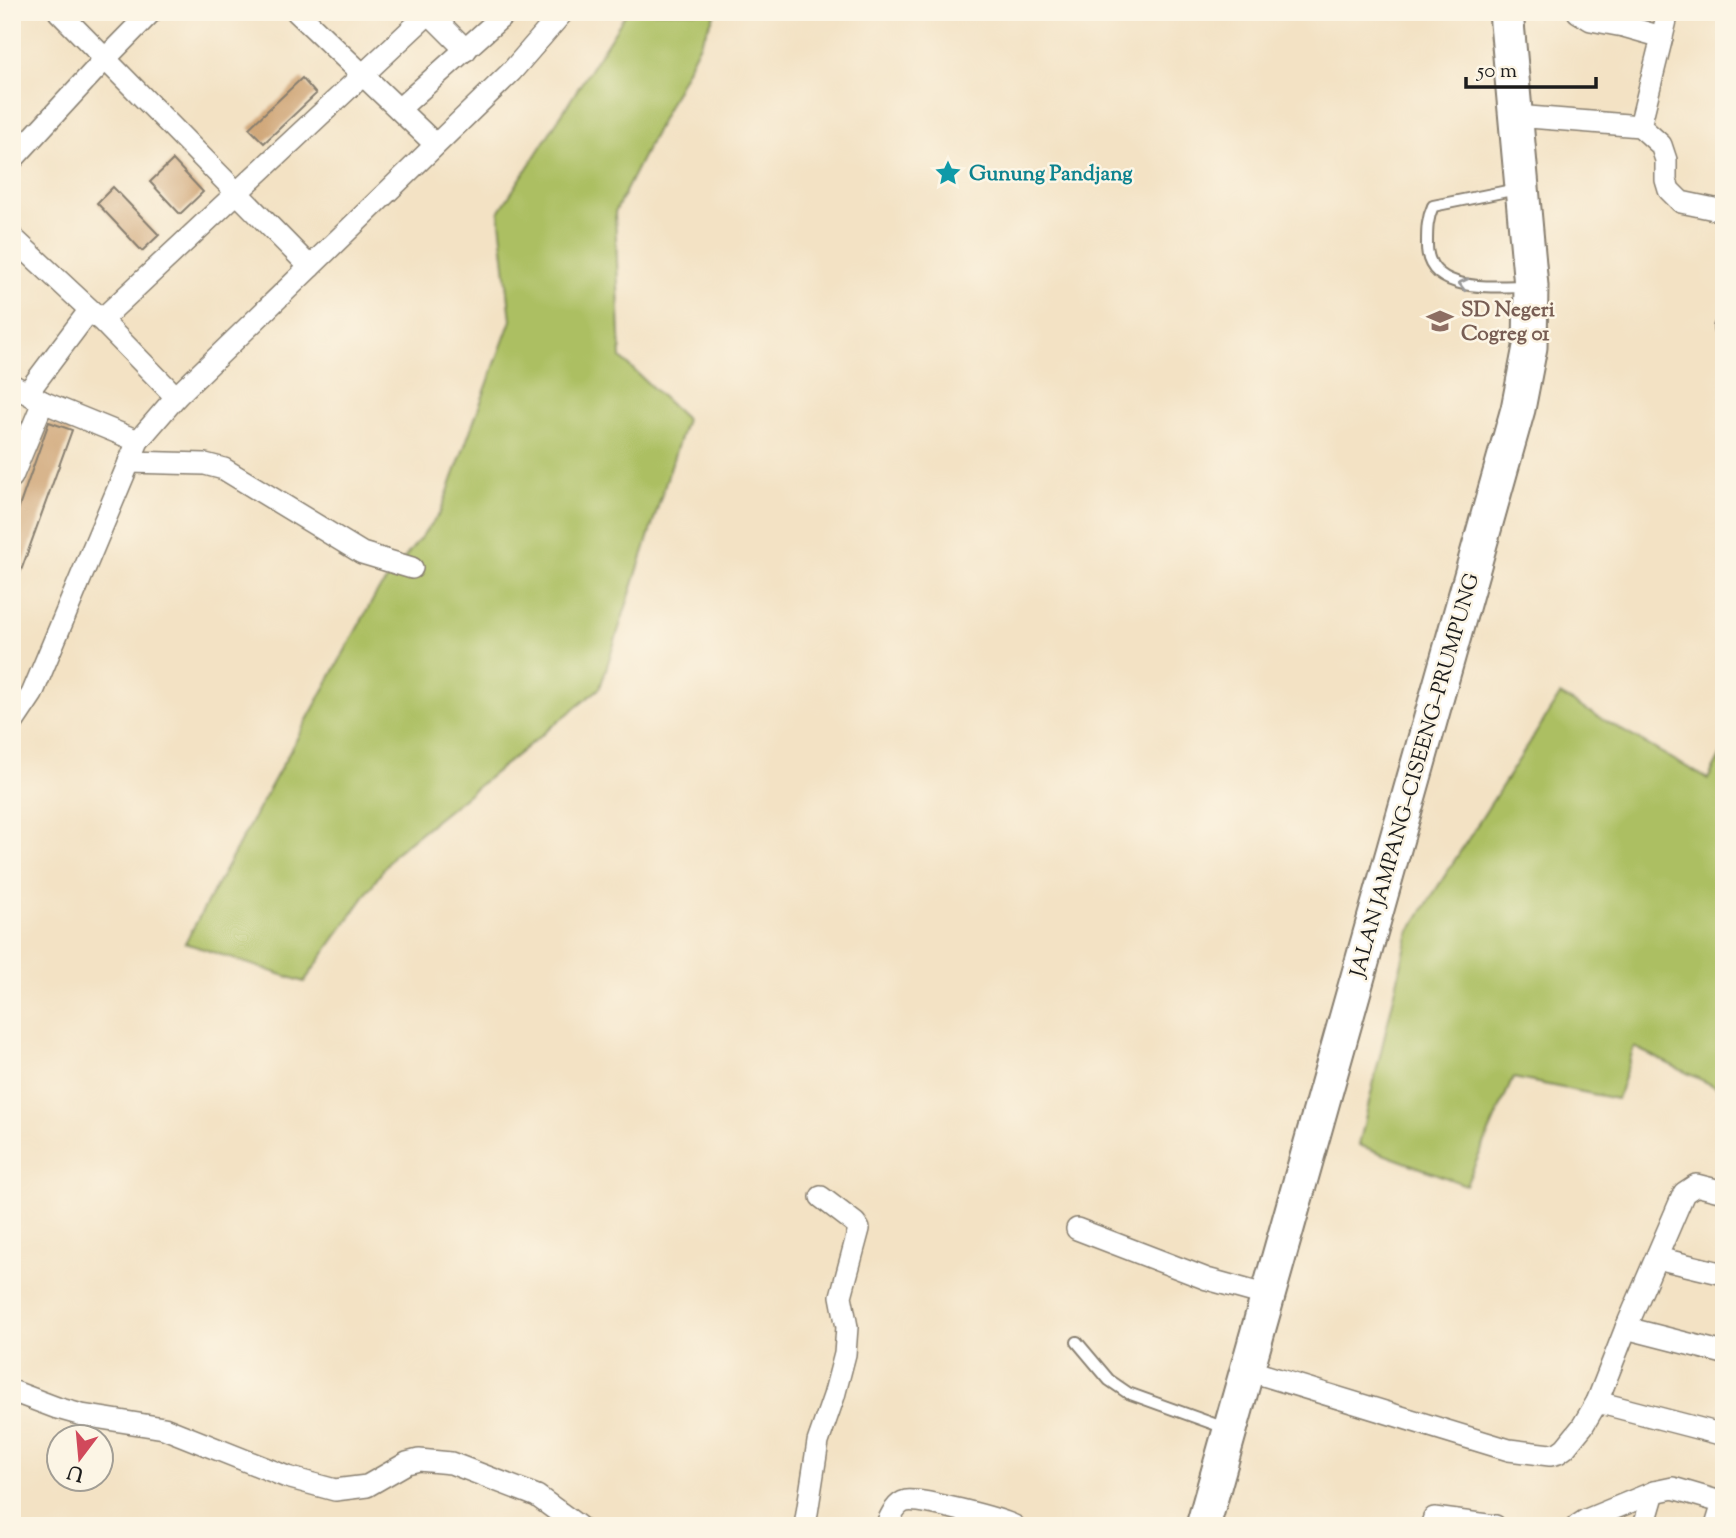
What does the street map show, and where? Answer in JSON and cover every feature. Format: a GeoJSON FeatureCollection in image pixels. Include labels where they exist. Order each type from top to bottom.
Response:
{"type":"FeatureCollection","features":[{"type":"Feature","properties":{"kind":"main road","name":"JALAN JAMPANG–CISEENG–PRUMPUNG"},"geometry":{"type":"LineString","coordinates":[[1203,1526],[1518,409],[1530,347],[1531,286],[1506,12]]}},
{"type":"Feature","properties":{"kind":"street"},"geometry":{"type":"LineString","coordinates":[[59,12],[310,267]]}},
{"type":"Feature","properties":{"kind":"street"},"geometry":{"type":"LineString","coordinates":[[12,160],[151,12]]}},
{"type":"Feature","properties":{"kind":"street"},"geometry":{"type":"LineString","coordinates":[[297,12],[435,144]]}},
{"type":"Feature","properties":{"kind":"street"},"geometry":{"type":"LineString","coordinates":[[399,109],[507,12]]}},
{"type":"Feature","properties":{"kind":"street"},"geometry":{"type":"LineString","coordinates":[[12,724],[32,694],[138,441],[176,397],[511,72],[563,12]]}},
{"type":"Feature","properties":{"kind":"street"},"geometry":{"type":"LineString","coordinates":[[1578,12],[1591,20],[1662,37]]}},
{"type":"Feature","properties":{"kind":"street"},"geometry":{"type":"LineString","coordinates":[[1640,126],[1668,12]]}},
{"type":"Feature","properties":{"kind":"street"},"geometry":{"type":"LineString","coordinates":[[12,477],[28,393],[95,316],[237,193],[430,13],[466,50]]}},
{"type":"Feature","properties":{"kind":"street"},"geometry":{"type":"LineString","coordinates":[[1516,116],[1640,126],[1661,145],[1667,160],[1666,180],[1669,190],[1681,202],[1724,211]]}},
{"type":"Feature","properties":{"kind":"street"},"geometry":{"type":"LineString","coordinates":[[12,237],[176,397]]}},
{"type":"Feature","properties":{"kind":"street"},"geometry":{"type":"LineString","coordinates":[[28,393],[138,441]]}},
{"type":"Feature","properties":{"kind":"street"},"geometry":{"type":"LineString","coordinates":[[129,462],[205,464],[224,469],[362,553],[412,568]]}},
{"type":"Feature","properties":{"kind":"street"},"geometry":{"type":"LineString","coordinates":[[1247,1370],[1509,1450],[1550,1455],[1565,1448],[1597,1402],[1682,1197],[1696,1185],[1724,1192]]}},
{"type":"Feature","properties":{"kind":"street"},"geometry":{"type":"LineString","coordinates":[[805,1526],[818,1441],[845,1354],[847,1327],[841,1296],[859,1229],[821,1196]]}},
{"type":"Feature","properties":{"kind":"street"},"geometry":{"type":"LineString","coordinates":[[1077,1229],[1207,1279],[1254,1292],[1269,1293]]}},
{"type":"Feature","properties":{"kind":"street"},"geometry":{"type":"LineString","coordinates":[[1657,1258],[1724,1274]]}},
{"type":"Feature","properties":{"kind":"street"},"geometry":{"type":"LineString","coordinates":[[1626,1328],[1724,1353]]}},
{"type":"Feature","properties":{"kind":"street"},"geometry":{"type":"LineString","coordinates":[[12,1391],[82,1415],[164,1428],[287,1477],[335,1490],[367,1486],[407,1463],[419,1460],[451,1463],[537,1496],[578,1526]]}},
{"type":"Feature","properties":{"kind":"street"},"geometry":{"type":"LineString","coordinates":[[1597,1402],[1724,1435]]}},
{"type":"Feature","properties":{"kind":"street"},"geometry":{"type":"LineString","coordinates":[[1577,1526],[1654,1492],[1673,1488],[1723,1503],[1716,1526]]}},
{"type":"Feature","properties":{"kind":"street"},"geometry":{"type":"LineString","coordinates":[[1644,1526],[1654,1492]]}},
{"type":"Feature","properties":{"kind":"street"},"geometry":{"type":"LineString","coordinates":[[886,1526],[899,1505],[906,1501],[924,1503],[1014,1526]]}},
{"type":"Feature","properties":{"kind":"street"},"geometry":{"type":"LineString","coordinates":[[1431,1526],[1434,1518],[1495,1526]]}},
{"type":"Feature","properties":{"kind":"lane"},"geometry":{"type":"LineString","coordinates":[[1522,187],[1433,206],[1427,218],[1427,250],[1433,265],[1447,279],[1470,287],[1531,286]]}},
{"type":"Feature","properties":{"kind":"lane"},"geometry":{"type":"LineString","coordinates":[[1077,1342],[1109,1380],[1128,1393],[1230,1430]]}},
{"type":"Feature","properties":{"kind":"green space"},"geometry":{"type":"Polygon","coordinates":[[[627,12],[716,12],[615,212],[621,358],[686,419],[600,688],[395,853],[304,982],[185,943],[376,594],[440,513],[511,320],[499,212],[627,12]]]}},
{"type":"Feature","properties":{"kind":"green space"},"geometry":{"type":"Polygon","coordinates":[[[1560,695],[1708,779],[1724,749],[1724,1091],[1634,1047],[1617,1099],[1513,1078],[1466,1185],[1359,1145],[1409,932],[1560,695]]]}},
{"type":"Feature","properties":{"kind":"building"},"geometry":{"type":"Polygon","coordinates":[[[302,78],[316,94],[264,143],[249,128],[302,78]]]}},
{"type":"Feature","properties":{"kind":"building"},"geometry":{"type":"Polygon","coordinates":[[[173,160],[203,192],[180,214],[150,182],[173,160]]]}},
{"type":"Feature","properties":{"kind":"building"},"geometry":{"type":"Polygon","coordinates":[[[113,187],[159,235],[142,251],[97,203],[113,187]]]}},
{"type":"Feature","properties":{"kind":"building"},"geometry":{"type":"Polygon","coordinates":[[[49,422],[72,430],[12,590],[12,527],[49,422]]]}},
{"type":"Feature","properties":{"kind":"place","name":"Gunung Pandjang"},"geometry":{"type":"Point","coordinates":[948,173]}},
{"type":"Feature","properties":{"kind":"place","name":"SD Negeri Cogreg 01"},"geometry":{"type":"Point","coordinates":[1440,321]}}]}
